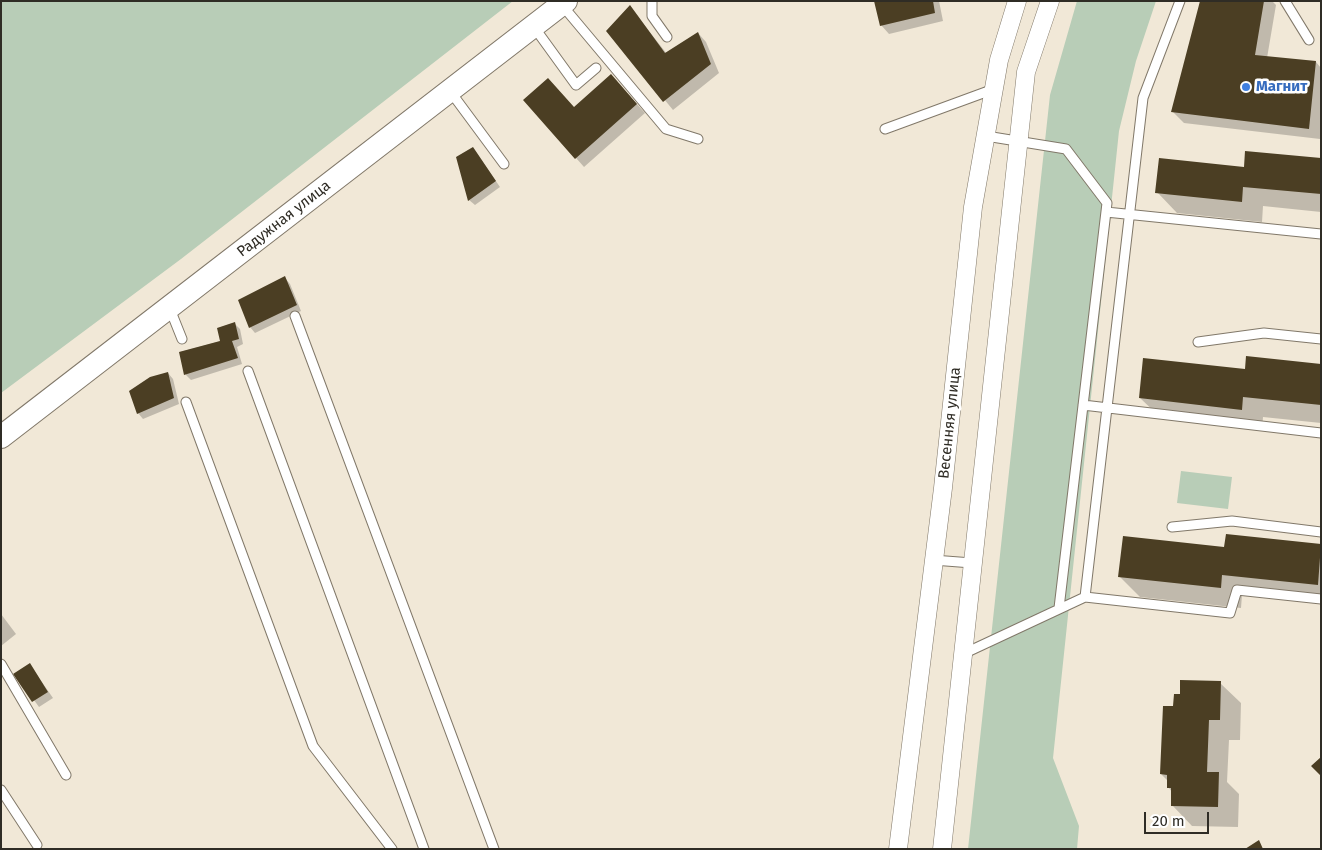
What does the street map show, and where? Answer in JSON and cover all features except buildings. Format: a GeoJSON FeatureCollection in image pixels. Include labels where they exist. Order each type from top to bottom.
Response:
{"type":"FeatureCollection","features":[{"type":"Feature","properties":{"kind":"street","name":"Весенняя улица"},"geometry":{"type":"LineString","coordinates":[[898,849],[973,207],[999,60],[1017,1]]}},
{"type":"Feature","properties":{"kind":"street"},"geometry":{"type":"LineString","coordinates":[[942,849],[1026,72],[1050,1]]}},
{"type":"Feature","properties":{"kind":"street","name":"Радужная улица"},"geometry":{"type":"LineString","coordinates":[[1,437],[564,3]]}},
{"type":"Feature","properties":{"kind":"lane"},"geometry":{"type":"LineString","coordinates":[[652,1],[652,16],[667,37]]}},
{"type":"Feature","properties":{"kind":"lane"},"geometry":{"type":"LineString","coordinates":[[1084,596],[1144,98],[1180,1]]}},
{"type":"Feature","properties":{"kind":"lane"},"geometry":{"type":"LineString","coordinates":[[1285,1],[1309,40]]}},
{"type":"Feature","properties":{"kind":"lane"},"geometry":{"type":"LineString","coordinates":[[564,3],[666,129],[698,139]]}},
{"type":"Feature","properties":{"kind":"lane"},"geometry":{"type":"LineString","coordinates":[[534,26],[576,85],[596,68]]}},
{"type":"Feature","properties":{"kind":"lane"},"geometry":{"type":"LineString","coordinates":[[885,129],[994,88]]}},
{"type":"Feature","properties":{"kind":"lane"},"geometry":{"type":"LineString","coordinates":[[450,91],[504,164]]}},
{"type":"Feature","properties":{"kind":"lane"},"geometry":{"type":"LineString","coordinates":[[986,136],[1066,149],[1107,203],[1059,608]]}},
{"type":"Feature","properties":{"kind":"lane"},"geometry":{"type":"LineString","coordinates":[[1106,212],[1129,216],[1321,234]]}},
{"type":"Feature","properties":{"kind":"lane"},"geometry":{"type":"LineString","coordinates":[[169,308],[182,339]]}},
{"type":"Feature","properties":{"kind":"lane"},"geometry":{"type":"LineString","coordinates":[[295,316],[494,849]]}},
{"type":"Feature","properties":{"kind":"lane"},"geometry":{"type":"LineString","coordinates":[[1198,342],[1264,333],[1321,339]]}},
{"type":"Feature","properties":{"kind":"lane"},"geometry":{"type":"LineString","coordinates":[[248,371],[424,849]]}},
{"type":"Feature","properties":{"kind":"lane"},"geometry":{"type":"LineString","coordinates":[[186,402],[312,746],[392,849]]}},
{"type":"Feature","properties":{"kind":"lane"},"geometry":{"type":"LineString","coordinates":[[1083,405],[1321,433]]}},
{"type":"Feature","properties":{"kind":"lane"},"geometry":{"type":"LineString","coordinates":[[1172,527],[1232,521],[1321,532]]}},
{"type":"Feature","properties":{"kind":"lane"},"geometry":{"type":"LineString","coordinates":[[933,560],[972,563]]}},
{"type":"Feature","properties":{"kind":"lane"},"geometry":{"type":"LineString","coordinates":[[962,654],[1084,596],[1230,613],[1237,590],[1321,599]]}},
{"type":"Feature","properties":{"kind":"lane"},"geometry":{"type":"LineString","coordinates":[[1,664],[66,774]]}},
{"type":"Feature","properties":{"kind":"lane"},"geometry":{"type":"LineString","coordinates":[[1,790],[37,845]]}},
{"type":"Feature","properties":{"kind":"green space"},"geometry":{"type":"Polygon","coordinates":[[[1,1],[513,1],[181,259],[1,393],[1,1]]]}},
{"type":"Feature","properties":{"kind":"green space"},"geometry":{"type":"Polygon","coordinates":[[[1077,1],[1156,1],[1136,61],[1119,131],[1053,758],[1079,826],[1077,849],[968,849],[1050,95],[1077,1]]]}},
{"type":"Feature","properties":{"kind":"green space"},"geometry":{"type":"Polygon","coordinates":[[[1181,471],[1232,477],[1228,509],[1177,503],[1181,471]]]}},
{"type":"Feature","properties":{"kind":"place","name":"Магнит"},"geometry":{"type":"Point","coordinates":[1246,87]}}]}
